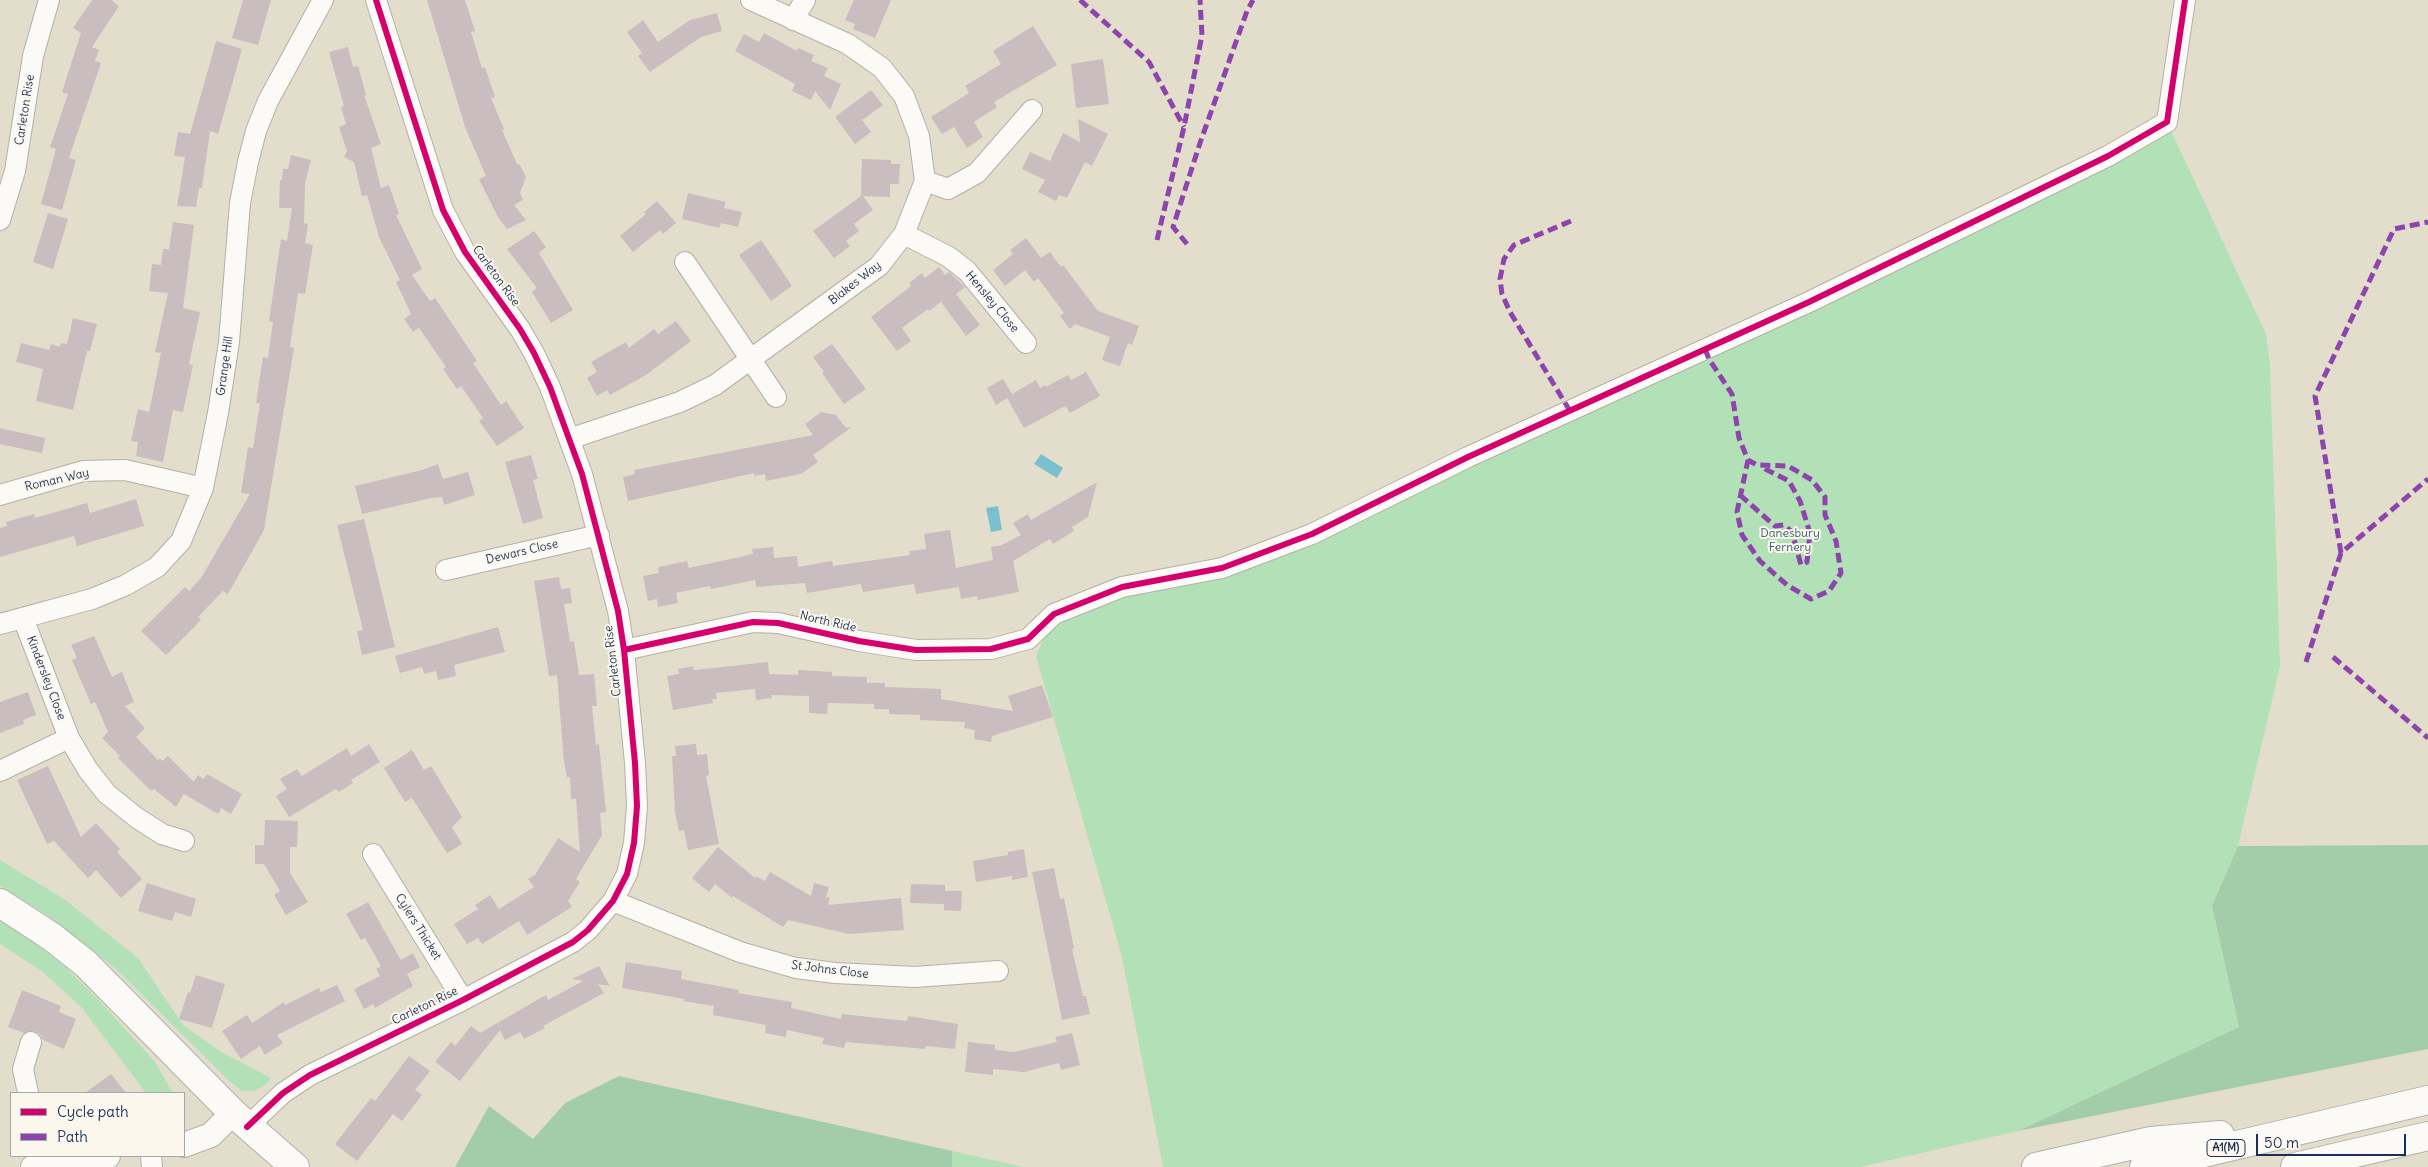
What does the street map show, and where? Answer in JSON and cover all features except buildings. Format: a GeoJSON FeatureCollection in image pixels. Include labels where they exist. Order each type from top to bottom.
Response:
{"type":"FeatureCollection","features":[{"type":"Feature","properties":{"kind":"main road"},"geometry":{"type":"LineString","coordinates":[[0,902],[52,937],[86,964],[240,1120],[295,1167]]}},
{"type":"Feature","properties":{"kind":"main road","name":"A1(M)"},"geometry":{"type":"LineString","coordinates":[[2144,1167],[2428,1100]]}},
{"type":"Feature","properties":{"kind":"main road"},"geometry":{"type":"LineString","coordinates":[[2036,1167],[2151,1141],[2309,1128]]}},
{"type":"Feature","properties":{"kind":"main road"},"geometry":{"type":"LineString","coordinates":[[2295,1167],[2428,1136]]}},
{"type":"Feature","properties":{"kind":"street","name":"Carleton Rise"},"geometry":{"type":"LineString","coordinates":[[0,220],[15,171],[33,56],[49,0]]}},
{"type":"Feature","properties":{"kind":"street","name":"Grange Hill"},"geometry":{"type":"LineString","coordinates":[[0,624],[92,598],[126,585],[157,567],[181,541],[203,488],[229,342],[240,203],[256,131],[268,101],[323,0]]}},
{"type":"Feature","properties":{"kind":"street","name":"Carleton Rise"},"geometry":{"type":"LineString","coordinates":[[240,1120],[296,1083],[554,954],[573,942],[588,930],[613,901],[627,874],[634,843],[637,806],[624,650],[618,611],[582,474],[570,439],[534,352],[520,329],[465,252],[443,210],[376,0]]}},
{"type":"Feature","properties":{"kind":"street","name":"Blakes Way"},"geometry":{"type":"LineString","coordinates":[[570,439],[680,402],[715,385],[879,266],[904,234],[925,181],[919,136],[904,96],[882,68],[848,44],[751,0]]}},
{"type":"Feature","properties":{"kind":"street"},"geometry":{"type":"LineString","coordinates":[[793,20],[805,0]]}},
{"type":"Feature","properties":{"kind":"street","name":"North Ride"},"geometry":{"type":"LineString","coordinates":[[624,650],[754,622],[778,623],[858,641],[916,650],[991,648],[1028,639],[1054,614],[1122,587],[1222,568],[1312,534],[1468,457],[1809,302],[2108,156],[2167,122],[2185,0]]}},
{"type":"Feature","properties":{"kind":"street"},"geometry":{"type":"LineString","coordinates":[[925,181],[948,189],[976,173],[1032,110]]}},
{"type":"Feature","properties":{"kind":"street","name":"Hensley Close"},"geometry":{"type":"LineString","coordinates":[[904,234],[949,257],[967,271],[1026,343]]}},
{"type":"Feature","properties":{"kind":"street"},"geometry":{"type":"LineString","coordinates":[[685,262],[776,397]]}},
{"type":"Feature","properties":{"kind":"street","name":"Roman Way"},"geometry":{"type":"LineString","coordinates":[[0,494],[83,472],[125,470],[203,488]]}},
{"type":"Feature","properties":{"kind":"street","name":"Dewars Close"},"geometry":{"type":"LineString","coordinates":[[446,570],[599,535]]}},
{"type":"Feature","properties":{"kind":"street","name":"Kindersley Close"},"geometry":{"type":"LineString","coordinates":[[23,618],[69,738],[88,770],[107,794],[138,818],[162,834],[184,841]]}},
{"type":"Feature","properties":{"kind":"street"},"geometry":{"type":"LineString","coordinates":[[0,771],[69,738]]}},
{"type":"Feature","properties":{"kind":"street","name":"Cylers Thicket"},"geometry":{"type":"LineString","coordinates":[[373,854],[463,1000]]}},
{"type":"Feature","properties":{"kind":"street","name":"St Johns Close"},"geometry":{"type":"LineString","coordinates":[[613,901],[740,952],[796,968],[835,973],[915,977],[998,971]]}},
{"type":"Feature","properties":{"kind":"street"},"geometry":{"type":"LineString","coordinates":[[28,1092],[23,1069],[31,1042]]}},
{"type":"Feature","properties":{"kind":"street"},"geometry":{"type":"LineString","coordinates":[[185,1145],[240,1120]]}},
{"type":"Feature","properties":{"kind":"street"},"geometry":{"type":"LineString","coordinates":[[40,1163],[98,1157]]}},
{"type":"Feature","properties":{"kind":"green space","name":"Danesbury Fernery"},"geometry":{"type":"Polygon","coordinates":[[[2167,122],[2266,334],[2270,367],[2280,666],[2238,846],[2212,906],[2239,1027],[2018,1131],[1860,1167],[1163,1167],[1122,957],[1036,656],[1054,614],[1222,568],[2167,122]]]}},
{"type":"Feature","properties":{"kind":"green space"},"geometry":{"type":"Polygon","coordinates":[[[2428,845],[2428,1049],[2018,1131],[2239,1027],[2212,906],[2238,846],[2428,845]]]}},
{"type":"Feature","properties":{"kind":"green space"},"geometry":{"type":"Polygon","coordinates":[[[0,860],[64,899],[138,958],[183,1025],[221,1052],[271,1078],[265,1085],[254,1091],[242,1091],[227,1079],[116,969],[47,915],[0,886],[0,860]]]}},
{"type":"Feature","properties":{"kind":"green space"},"geometry":{"type":"Polygon","coordinates":[[[0,919],[17,929],[64,966],[96,997],[155,1062],[172,1092],[145,1092],[82,1008],[43,972],[0,944],[0,919]]]}},
{"type":"Feature","properties":{"kind":"green space"},"geometry":{"type":"Polygon","coordinates":[[[619,1076],[952,1151],[952,1167],[455,1167],[489,1106],[533,1139],[565,1103],[619,1076]]]}},
{"type":"Feature","properties":{"kind":"green space"},"geometry":{"type":"Polygon","coordinates":[[[952,1151],[1024,1167],[952,1167],[952,1151]]]}},
{"type":"Feature","properties":{"kind":"water"},"geometry":{"type":"Polygon","coordinates":[[[1041,454],[1063,468],[1057,478],[1034,464],[1041,454]]]}},
{"type":"Feature","properties":{"kind":"water"},"geometry":{"type":"Polygon","coordinates":[[[998,506],[1002,530],[991,532],[986,508],[998,506]]]}},
{"type":"Feature","properties":{"kind":"marked path"},"geometry":{"type":"LineString","coordinates":[[1080,0],[1149,62],[1184,127]]}},
{"type":"Feature","properties":{"kind":"marked path"},"geometry":{"type":"LineString","coordinates":[[1157,240],[1184,127],[1202,35],[1200,0]]}},
{"type":"Feature","properties":{"kind":"marked path"},"geometry":{"type":"LineString","coordinates":[[1187,244],[1173,227],[1200,143],[1247,11],[1253,0]]}},
{"type":"Feature","properties":{"kind":"marked path"},"geometry":{"type":"LineString","coordinates":[[1570,411],[1510,312],[1502,294],[1500,279],[1504,259],[1514,245],[1571,221]]}},
{"type":"Feature","properties":{"kind":"marked path"},"geometry":{"type":"LineString","coordinates":[[2341,553],[2315,396],[2394,229],[2428,222]]}},
{"type":"Feature","properties":{"kind":"marked path"},"geometry":{"type":"LineString","coordinates":[[1705,349],[1709,359],[1732,394],[1739,438],[1748,460],[1737,512],[1742,535],[1760,561],[1787,585],[1811,599],[1829,591],[1841,573],[1836,541],[1825,515],[1825,497],[1812,480],[1788,466],[1757,465],[1748,460]]}},
{"type":"Feature","properties":{"kind":"marked path"},"geometry":{"type":"LineString","coordinates":[[1740,495],[1775,526],[1784,525],[1792,532],[1801,565],[1807,562],[1810,533],[1800,501],[1789,481],[1761,467]]}},
{"type":"Feature","properties":{"kind":"marked path"},"geometry":{"type":"LineString","coordinates":[[2306,662],[2341,553],[2428,479]]}},
{"type":"Feature","properties":{"kind":"marked path"},"geometry":{"type":"LineString","coordinates":[[2333,657],[2428,738]]}},
{"type":"Feature","properties":{"kind":"cycle path"},"geometry":{"type":"LineString","coordinates":[[247,1127],[283,1093],[310,1075],[463,1000],[573,942],[588,930],[613,901],[627,874],[634,843],[637,806],[635,763],[624,650],[618,611],[582,474],[550,387],[534,353],[520,329],[465,252],[443,210],[376,0]]}},
{"type":"Feature","properties":{"kind":"cycle path"},"geometry":{"type":"LineString","coordinates":[[624,650],[753,622],[778,623],[859,641],[916,650],[991,649],[1028,639],[1054,614],[1122,587],[1222,568],[1312,534],[1468,457],[1809,302],[2108,156],[2167,122],[2185,0]]}}]}
